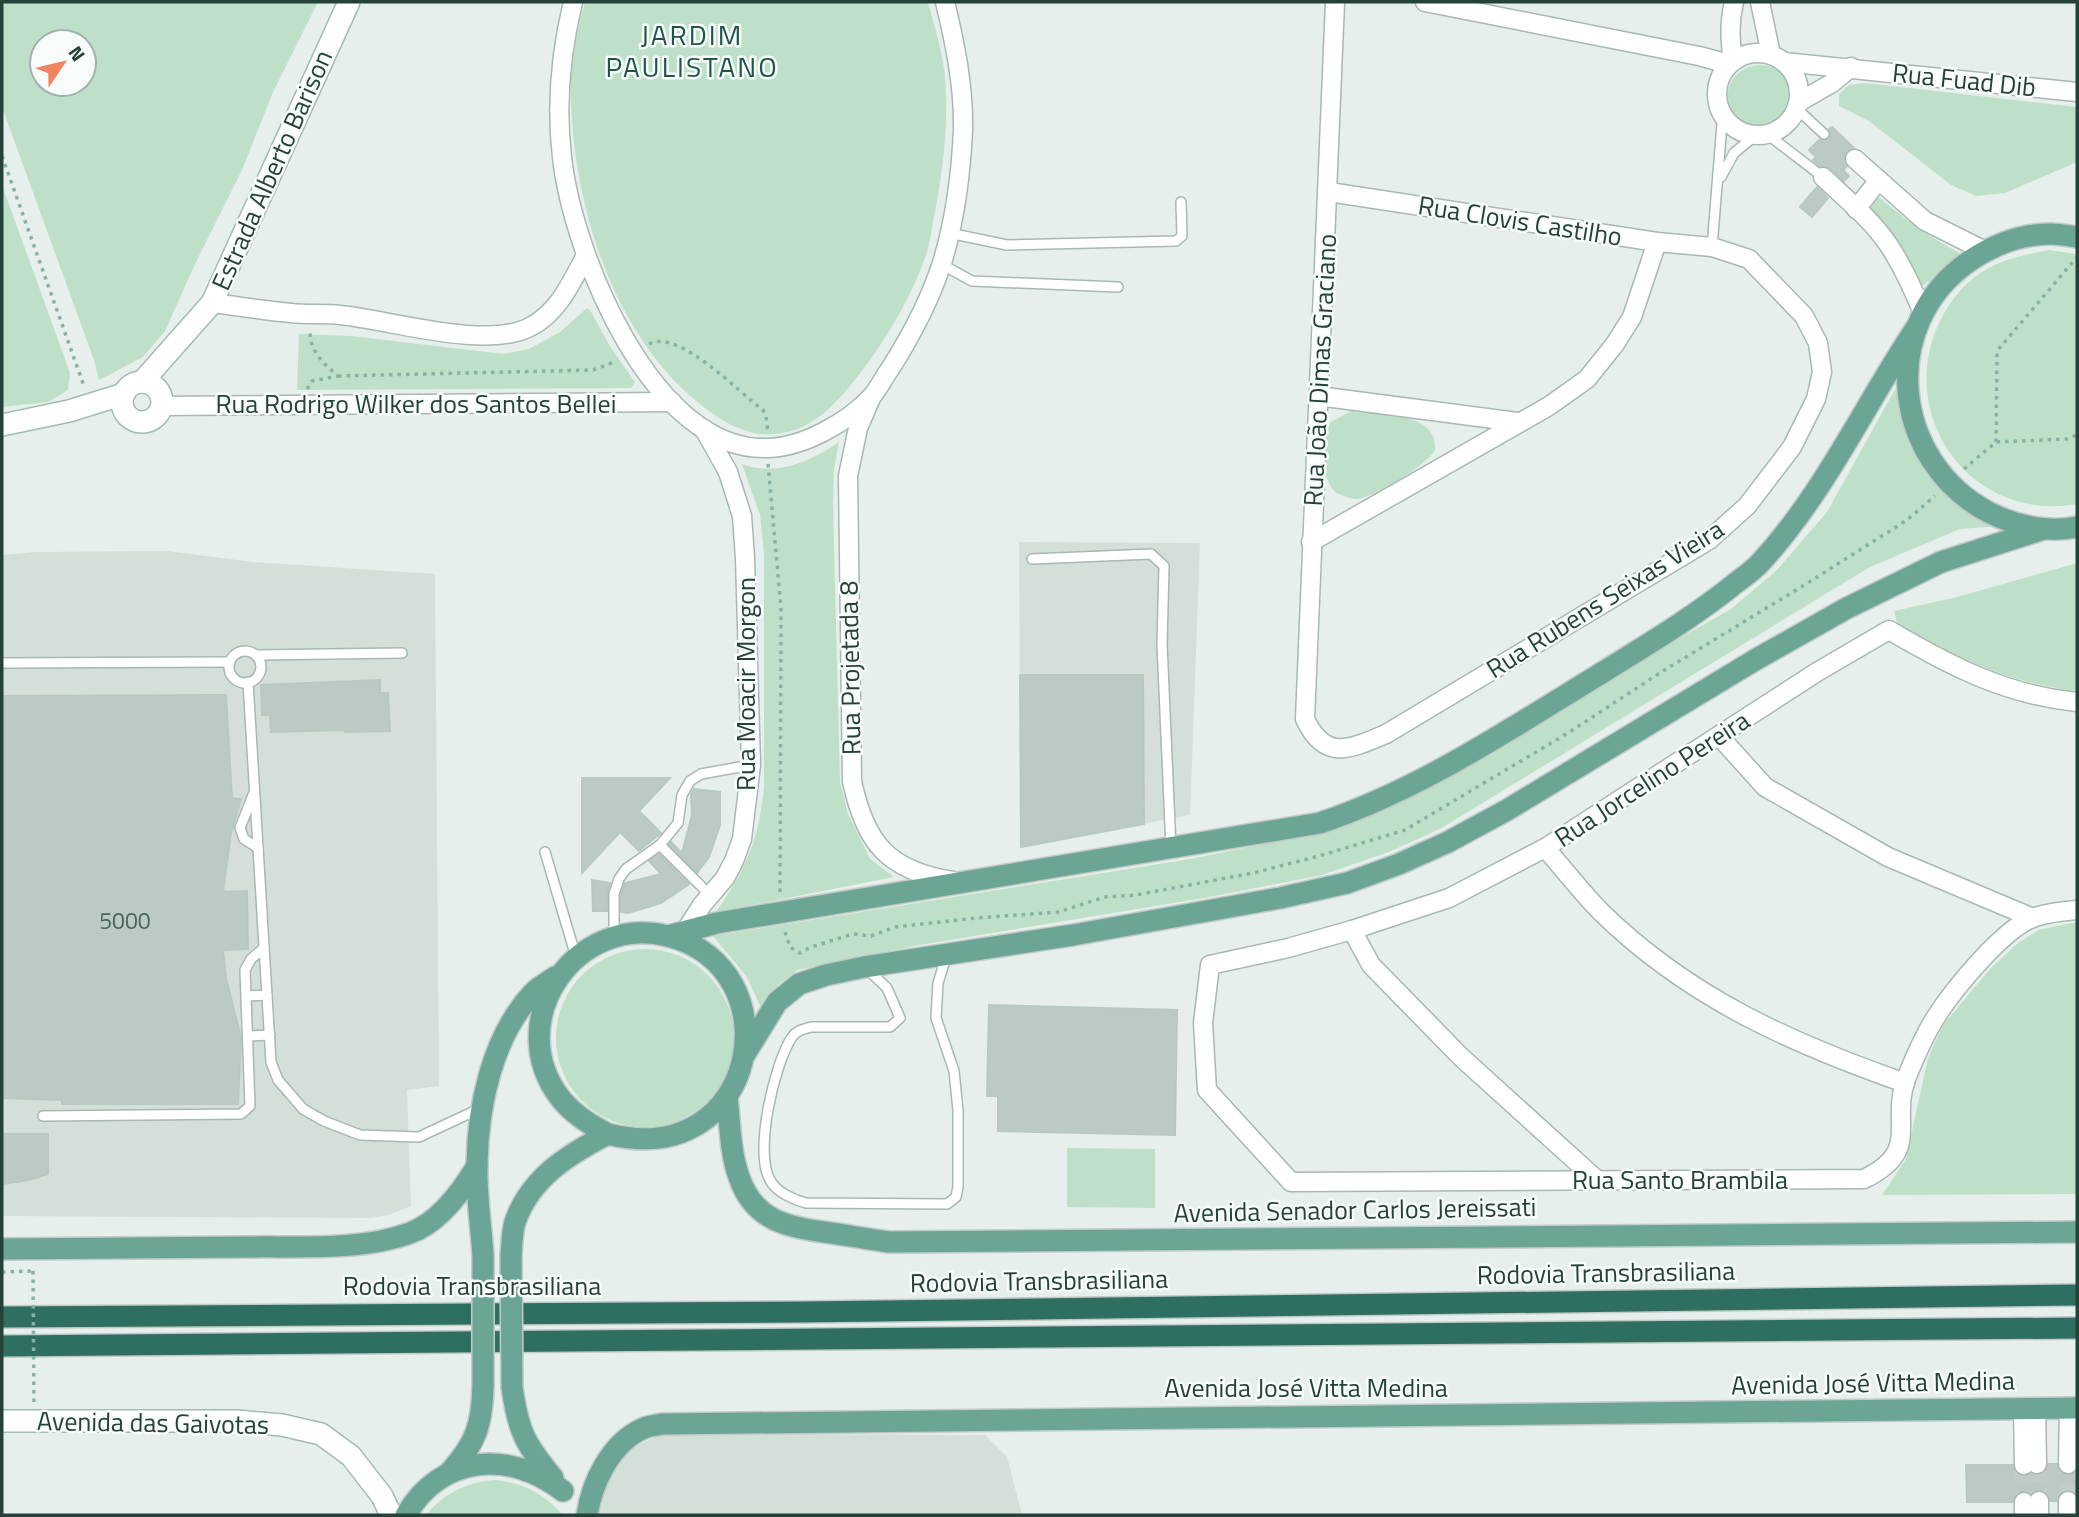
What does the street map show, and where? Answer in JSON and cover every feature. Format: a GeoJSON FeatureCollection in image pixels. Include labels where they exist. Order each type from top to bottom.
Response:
{"type":"FeatureCollection","features":[{"type":"Feature","properties":{"kind":"highway","name":"Rodovia Transbrasiliana"},"geometry":{"type":"LineString","coordinates":[[2,1317],[789,1312],[2077,1296]]}},
{"type":"Feature","properties":{"kind":"highway","name":"Rodovia Transbrasiliana"},"geometry":{"type":"LineString","coordinates":[[2,1346],[2077,1328]]}},
{"type":"Feature","properties":{"kind":"main road"},"geometry":{"type":"LineString","coordinates":[[2051,234],[2077,220]]}},
{"type":"Feature","properties":{"kind":"main road"},"geometry":{"type":"LineString","coordinates":[[406,1515],[422,1494],[448,1474],[465,1455],[480,1428],[483,1386],[483,1255],[477,1166],[490,1073],[508,1027],[534,992],[588,948],[614,937],[641,933],[677,933],[783,912],[1320,823],[1361,810],[1449,765],[1671,631],[1759,564],[1804,510],[1946,281],[1960,267],[1985,251],[2006,242],[2051,234],[2077,237]]}},
{"type":"Feature","properties":{"kind":"main road"},"geometry":{"type":"LineString","coordinates":[[1919,321],[1907,367],[1909,406],[1920,443],[1942,476],[1971,503],[2006,520],[2044,529]]}},
{"type":"Feature","properties":{"kind":"main road"},"geometry":{"type":"LineString","coordinates":[[569,964],[552,987],[540,1024],[543,1063],[560,1099],[590,1125],[608,1134],[629,1139],[652,1140],[674,1135],[712,1114],[727,1097],[745,1054],[777,1002],[799,984],[864,967],[1073,935],[1280,898],[1347,883],[1448,842],[1507,810],[1755,660],[1847,608],[1941,562],[2044,529],[2077,527]]}},
{"type":"Feature","properties":{"kind":"main road"},"geometry":{"type":"LineString","coordinates":[[677,933],[707,956],[729,980],[743,1010],[745,1054]]}},
{"type":"Feature","properties":{"kind":"main road","name":"Avenida Senador Carlos Jereissati"},"geometry":{"type":"LineString","coordinates":[[727,1097],[739,1178],[752,1202],[763,1213],[781,1224],[803,1230],[889,1242],[2077,1232]]}},
{"type":"Feature","properties":{"kind":"main road"},"geometry":{"type":"LineString","coordinates":[[584,1515],[527,1444],[516,1420],[512,1387],[511,1255],[515,1223],[541,1178],[579,1149],[608,1134]]}},
{"type":"Feature","properties":{"kind":"main road"},"geometry":{"type":"LineString","coordinates":[[2,1249],[323,1246],[377,1241],[412,1233],[431,1221],[466,1185],[477,1166]]}},
{"type":"Feature","properties":{"kind":"main road","name":"Avenida José Vitta Medina"},"geometry":{"type":"LineString","coordinates":[[584,1515],[594,1485],[613,1453],[641,1429],[663,1424],[2073,1408]]}},
{"type":"Feature","properties":{"kind":"main road"},"geometry":{"type":"LineString","coordinates":[[448,1474],[482,1464],[517,1466],[534,1472],[564,1491]]}},
{"type":"Feature","properties":{"kind":"street","name":"Estrada Alberto Barison"},"geometry":{"type":"LineString","coordinates":[[153,392],[187,334],[212,303],[349,2]]}},
{"type":"Feature","properties":{"kind":"street"},"geometry":{"type":"LineString","coordinates":[[573,2],[566,30],[560,115],[562,158],[572,211],[585,257],[603,300],[634,352],[672,402],[704,429],[718,437],[743,446],[768,448],[790,445],[816,436],[872,396],[923,311],[941,264],[949,233],[959,178],[963,127],[959,72],[945,2]]}},
{"type":"Feature","properties":{"kind":"street","name":"Rua João Dimas Graciano"},"geometry":{"type":"LineString","coordinates":[[1313,737],[1305,719],[1335,2]]}},
{"type":"Feature","properties":{"kind":"street"},"geometry":{"type":"LineString","coordinates":[[1425,2],[1732,63]]}},
{"type":"Feature","properties":{"kind":"street"},"geometry":{"type":"LineString","coordinates":[[1732,63],[1730,20],[1734,2]]}},
{"type":"Feature","properties":{"kind":"street"},"geometry":{"type":"LineString","coordinates":[[1760,2],[1777,58]]}},
{"type":"Feature","properties":{"kind":"street"},"geometry":{"type":"LineString","coordinates":[[1798,105],[1797,80],[1792,70],[1777,58],[1758,53],[1745,55],[1732,63],[1719,82],[1719,105],[1728,122],[1737,129],[1762,135],[1786,125],[1798,105],[1851,67]]}},
{"type":"Feature","properties":{"kind":"street"},"geometry":{"type":"LineString","coordinates":[[1699,56],[1719,82]]}},
{"type":"Feature","properties":{"kind":"street","name":"Rua Fuad Dib"},"geometry":{"type":"LineString","coordinates":[[1777,58],[2077,92]]}},
{"type":"Feature","properties":{"kind":"street"},"geometry":{"type":"LineString","coordinates":[[1855,159],[1925,221],[1985,251]]}},
{"type":"Feature","properties":{"kind":"street"},"geometry":{"type":"LineString","coordinates":[[1823,177],[1887,243],[1910,283],[1919,321]]}},
{"type":"Feature","properties":{"kind":"street"},"geometry":{"type":"LineString","coordinates":[[1856,209],[1880,180]]}},
{"type":"Feature","properties":{"kind":"street","name":"Rua Clovis Castilho"},"geometry":{"type":"LineString","coordinates":[[1329,192],[1657,242],[1712,247]]}},
{"type":"Feature","properties":{"kind":"street"},"geometry":{"type":"LineString","coordinates":[[1311,542],[1549,406],[1587,379],[1615,344],[1632,317],[1657,242]]}},
{"type":"Feature","properties":{"kind":"street","name":"Rua Rubens Seixas Vieira"},"geometry":{"type":"LineString","coordinates":[[1313,737],[1327,746],[1346,748],[1386,734],[1709,540],[1747,506],[1792,447],[1816,399],[1822,372],[1818,343],[1804,316],[1749,259],[1712,247]]}},
{"type":"Feature","properties":{"kind":"street"},"geometry":{"type":"LineString","coordinates":[[212,303],[360,317],[475,335],[509,334],[530,328],[549,315],[585,257]]}},
{"type":"Feature","properties":{"kind":"street"},"geometry":{"type":"LineString","coordinates":[[69,411],[127,415],[141,422],[148,421],[155,416],[153,392],[128,387],[124,394],[123,409],[127,415]]}},
{"type":"Feature","properties":{"kind":"street","name":"Rua Rodrigo Wilker dos Santos Bellei"},"geometry":{"type":"LineString","coordinates":[[153,392],[307,405],[672,402]]}},
{"type":"Feature","properties":{"kind":"street"},"geometry":{"type":"LineString","coordinates":[[2,425],[69,411],[124,394]]}},
{"type":"Feature","properties":{"kind":"street","name":"Rua Projetada 8"},"geometry":{"type":"LineString","coordinates":[[872,396],[858,428],[848,486],[852,780],[858,808],[869,833],[880,848],[897,864],[931,878],[960,882]]}},
{"type":"Feature","properties":{"kind":"street"},"geometry":{"type":"LineString","coordinates":[[1318,396],[1517,422]]}},
{"type":"Feature","properties":{"kind":"street","name":"Rua Moacir Morgon"},"geometry":{"type":"LineString","coordinates":[[677,933],[725,878],[742,839],[751,765],[742,516],[728,472],[704,429]]}},
{"type":"Feature","properties":{"kind":"street","name":"Rua Jorcelino Pereira"},"geometry":{"type":"LineString","coordinates":[[1210,965],[1288,948],[1449,898],[1545,848],[1817,672],[1889,630],[1946,663],[2003,687],[2077,702]]}},
{"type":"Feature","properties":{"kind":"street"},"geometry":{"type":"LineString","coordinates":[[1720,737],[1765,787],[1888,857],[2033,918]]}},
{"type":"Feature","properties":{"kind":"street"},"geometry":{"type":"LineString","coordinates":[[1545,848],[1601,912],[1664,965],[1712,1000],[1831,1057],[1905,1083]]}},
{"type":"Feature","properties":{"kind":"street","name":"Rua Santo Brambila"},"geometry":{"type":"LineString","coordinates":[[1210,965],[1203,1023],[1206,1090],[1291,1182],[1864,1179],[1882,1170],[1899,1152],[1905,1083],[1934,1019],[2005,935],[2033,918],[2077,911]]}},
{"type":"Feature","properties":{"kind":"street"},"geometry":{"type":"LineString","coordinates":[[1352,930],[1371,965],[1461,1057],[1598,1181]]}},
{"type":"Feature","properties":{"kind":"street"},"geometry":{"type":"LineString","coordinates":[[2068,1464],[2073,1408]]}},
{"type":"Feature","properties":{"kind":"street"},"geometry":{"type":"LineString","coordinates":[[2030,1409],[2031,1464]]}},
{"type":"Feature","properties":{"kind":"street","name":"Avenida das Gaivotas"},"geometry":{"type":"LineString","coordinates":[[2,1421],[237,1421],[282,1425],[321,1434],[351,1456],[382,1496],[391,1515]]}},
{"type":"Feature","properties":{"kind":"lane"},"geometry":{"type":"LineString","coordinates":[[1712,247],[1722,124],[1719,105]]}},
{"type":"Feature","properties":{"kind":"lane"},"geometry":{"type":"LineString","coordinates":[[1798,105],[1824,134]]}},
{"type":"Feature","properties":{"kind":"lane"},"geometry":{"type":"LineString","coordinates":[[1717,189],[1726,163],[1734,153],[1762,135],[1823,177]]}},
{"type":"Feature","properties":{"kind":"lane"},"geometry":{"type":"LineString","coordinates":[[949,233],[1007,244],[1176,241],[1182,236],[1181,202]]}},
{"type":"Feature","properties":{"kind":"lane"},"geometry":{"type":"LineString","coordinates":[[941,264],[972,281],[1118,287]]}},
{"type":"Feature","properties":{"kind":"lane"},"geometry":{"type":"LineString","coordinates":[[1032,559],[1151,554],[1164,566],[1162,644],[1171,849]]}},
{"type":"Feature","properties":{"kind":"lane"},"geometry":{"type":"LineString","coordinates":[[257,655],[261,663],[256,679],[240,682],[233,678],[229,662],[234,654],[241,650],[257,655],[402,653]]}},
{"type":"Feature","properties":{"kind":"lane"},"geometry":{"type":"LineString","coordinates":[[2,663],[229,662]]}},
{"type":"Feature","properties":{"kind":"lane"},"geometry":{"type":"LineString","coordinates":[[248,682],[271,1062],[278,1080],[303,1109],[324,1121],[360,1135],[419,1137],[483,1108]]}},
{"type":"Feature","properties":{"kind":"lane"},"geometry":{"type":"LineString","coordinates":[[614,937],[614,894],[619,879],[626,869],[660,845],[678,823],[682,795],[690,781],[701,774],[751,765]]}},
{"type":"Feature","properties":{"kind":"lane"},"geometry":{"type":"LineString","coordinates":[[256,790],[240,828],[244,839],[258,848]]}},
{"type":"Feature","properties":{"kind":"lane"},"geometry":{"type":"LineString","coordinates":[[660,845],[710,895]]}},
{"type":"Feature","properties":{"kind":"lane"},"geometry":{"type":"LineString","coordinates":[[545,852],[569,964]]}},
{"type":"Feature","properties":{"kind":"lane"},"geometry":{"type":"LineString","coordinates":[[43,1116],[241,1114],[250,1106],[245,970],[247,964],[264,948]]}},
{"type":"Feature","properties":{"kind":"lane"},"geometry":{"type":"LineString","coordinates":[[864,967],[887,988],[900,1018],[890,1027],[811,1027],[800,1030],[793,1036],[779,1070],[767,1115],[763,1161],[774,1187],[796,1201],[947,1204],[956,1198],[958,1187],[958,1110],[954,1071],[936,1018],[938,983],[947,954]]}},
{"type":"Feature","properties":{"kind":"lane"},"geometry":{"type":"LineString","coordinates":[[247,996],[267,995]]}},
{"type":"Feature","properties":{"kind":"lane"},"geometry":{"type":"LineString","coordinates":[[249,1036],[270,1035]]}},
{"type":"Feature","properties":{"kind":"path"},"geometry":{"type":"LineString","coordinates":[[2,156],[91,404]]}},
{"type":"Feature","properties":{"kind":"path"},"geometry":{"type":"LineString","coordinates":[[1996,442],[1997,351],[2077,257]]}},
{"type":"Feature","properties":{"kind":"path"},"geometry":{"type":"LineString","coordinates":[[311,314],[310,338],[316,354],[338,376]]}},
{"type":"Feature","properties":{"kind":"path"},"geometry":{"type":"LineString","coordinates":[[307,405],[307,387],[312,381],[338,376],[448,371],[593,370],[655,341],[675,344],[694,354],[763,410],[768,427],[768,477],[781,608],[779,862],[786,940],[790,947],[800,953],[853,934],[871,936],[895,927],[1058,912],[1105,897],[1136,895],[1253,873],[1405,830],[1568,733],[1907,520],[1996,442],[2067,439],[2077,435]]}},
{"type":"Feature","properties":{"kind":"path"},"geometry":{"type":"LineString","coordinates":[[2,1272],[33,1271],[34,1405]]}},
{"type":"Feature","properties":{"kind":"shaded area"},"geometry":{"type":"Polygon","coordinates":[[[1019,542],[1200,543],[1190,815],[1021,847],[1019,542]]]}},
{"type":"Feature","properties":{"kind":"shaded area"},"geometry":{"type":"Polygon","coordinates":[[[167,551],[253,562],[435,574],[439,1086],[407,1090],[411,1206],[388,1215],[371,1218],[2,1216],[2,555],[36,552],[167,551]]]}},
{"type":"Feature","properties":{"kind":"shaded area"},"geometry":{"type":"Polygon","coordinates":[[[662,1434],[985,1435],[1007,1457],[1022,1515],[596,1515],[611,1471],[630,1449],[662,1434]]]}},
{"type":"Feature","properties":{"kind":"green space"},"geometry":{"type":"Polygon","coordinates":[[[2,2],[318,2],[273,92],[242,170],[165,331],[143,357],[99,380],[2,107],[2,2]]]}},
{"type":"Feature","properties":{"kind":"green space"},"geometry":{"type":"Polygon","coordinates":[[[585,2],[928,2],[943,61],[946,88],[942,165],[930,240],[919,274],[903,307],[875,353],[854,381],[815,420],[777,434],[752,432],[732,425],[688,394],[659,363],[634,328],[597,247],[576,160],[572,117],[572,57],[585,2]]]}},
{"type":"Feature","properties":{"kind":"green space"},"geometry":{"type":"Polygon","coordinates":[[[1760,65],[1773,68],[1783,75],[1790,85],[1793,98],[1790,111],[1783,121],[1773,128],[1760,131],[1747,128],[1737,121],[1730,111],[1727,98],[1730,85],[1737,75],[1747,68],[1760,65]]]}},
{"type":"Feature","properties":{"kind":"green space"},"geometry":{"type":"Polygon","coordinates":[[[1865,83],[2077,107],[2077,162],[2005,193],[1976,196],[1951,185],[1869,121],[1839,106],[1839,94],[1849,85],[1865,83]]]}},
{"type":"Feature","properties":{"kind":"green space"},"geometry":{"type":"Polygon","coordinates":[[[2,185],[70,373],[68,390],[48,402],[2,407],[2,185]]]}},
{"type":"Feature","properties":{"kind":"green space"},"geometry":{"type":"Polygon","coordinates":[[[1872,198],[1880,198],[1921,230],[1965,256],[1918,289],[1868,208],[1872,198]]]}},
{"type":"Feature","properties":{"kind":"green space"},"geometry":{"type":"Polygon","coordinates":[[[2049,250],[2077,254],[2077,504],[2039,506],[2005,497],[1976,480],[1952,456],[1936,427],[1927,394],[1928,359],[1942,317],[1954,298],[1969,282],[2001,262],[2049,250]]]}},
{"type":"Feature","properties":{"kind":"green space"},"geometry":{"type":"Polygon","coordinates":[[[587,308],[635,382],[631,388],[297,390],[299,334],[351,336],[504,354],[529,349],[560,332],[587,308]]]}},
{"type":"Feature","properties":{"kind":"green space"},"geometry":{"type":"Polygon","coordinates":[[[1898,384],[1905,421],[1927,470],[1950,497],[1965,509],[2000,526],[1960,529],[1870,567],[1440,829],[1389,852],[1322,875],[1204,898],[920,945],[797,970],[778,985],[761,1008],[747,977],[713,936],[1190,859],[1302,836],[1588,690],[1731,609],[1777,570],[1827,512],[1898,384]]]}},
{"type":"Feature","properties":{"kind":"green space"},"geometry":{"type":"Polygon","coordinates":[[[1351,411],[1404,417],[1417,422],[1427,428],[1434,437],[1435,450],[1411,471],[1375,493],[1357,499],[1336,493],[1324,468],[1324,439],[1331,422],[1351,411]]]}},
{"type":"Feature","properties":{"kind":"green space"},"geometry":{"type":"Polygon","coordinates":[[[839,442],[834,469],[833,505],[840,782],[848,814],[870,859],[894,877],[716,912],[736,881],[749,853],[758,823],[764,787],[764,553],[760,515],[742,464],[755,468],[781,468],[805,461],[839,442]]]}},
{"type":"Feature","properties":{"kind":"green space"},"geometry":{"type":"Polygon","coordinates":[[[2077,564],[2077,691],[2007,676],[1898,626],[1894,611],[1957,597],[2077,564]]]}},
{"type":"Feature","properties":{"kind":"green space"},"geometry":{"type":"Polygon","coordinates":[[[2077,923],[2077,1194],[1882,1195],[1906,1159],[1928,1058],[1943,1025],[1990,969],[2018,943],[2039,930],[2077,923]]]}},
{"type":"Feature","properties":{"kind":"green space"},"geometry":{"type":"Polygon","coordinates":[[[645,949],[662,950],[679,956],[708,975],[727,1004],[733,1021],[733,1055],[727,1072],[708,1101],[679,1120],[662,1126],[645,1127],[628,1126],[611,1120],[582,1101],[563,1072],[557,1055],[556,1038],[557,1021],[563,1004],[582,975],[611,956],[628,950],[645,949]]]}},
{"type":"Feature","properties":{"kind":"green space"},"geometry":{"type":"Polygon","coordinates":[[[1067,1148],[1155,1149],[1155,1208],[1067,1207],[1067,1148]]]}},
{"type":"Feature","properties":{"kind":"green space"},"geometry":{"type":"Polygon","coordinates":[[[495,1480],[533,1491],[563,1515],[426,1515],[440,1501],[457,1490],[475,1483],[495,1480]]]}},
{"type":"Feature","properties":{"kind":"building"},"geometry":{"type":"Polygon","coordinates":[[[1832,127],[1854,148],[1844,156],[1847,166],[1843,170],[1849,176],[1844,181],[1830,168],[1820,166],[1813,160],[1816,157],[1809,150],[1820,139],[1829,139],[1829,129],[1832,127]]]}},
{"type":"Feature","properties":{"kind":"building"},"geometry":{"type":"Polygon","coordinates":[[[1817,187],[1828,198],[1812,217],[1800,207],[1817,187]]]}},
{"type":"Feature","properties":{"kind":"building"},"geometry":{"type":"Polygon","coordinates":[[[1020,675],[1143,675],[1144,824],[1021,847],[1020,675]]]}},
{"type":"Feature","properties":{"kind":"building"},"geometry":{"type":"Polygon","coordinates":[[[380,680],[380,693],[388,693],[390,731],[271,732],[270,715],[262,715],[261,685],[380,680]]]}},
{"type":"Feature","properties":{"kind":"building"},"geometry":{"type":"Polygon","coordinates":[[[226,695],[232,798],[241,799],[231,833],[223,892],[247,891],[248,949],[223,950],[226,978],[241,1038],[238,1104],[62,1104],[62,1100],[2,1098],[2,696],[226,695]]]}},
{"type":"Feature","properties":{"kind":"building"},"geometry":{"type":"Polygon","coordinates":[[[582,778],[670,778],[639,811],[661,833],[639,851],[620,832],[582,873],[582,778]]]}},
{"type":"Feature","properties":{"kind":"building"},"geometry":{"type":"Polygon","coordinates":[[[694,789],[720,792],[720,825],[709,857],[697,873],[669,845],[671,842],[682,853],[692,815],[691,794],[694,789]]]}},
{"type":"Feature","properties":{"kind":"building"},"geometry":{"type":"Polygon","coordinates":[[[659,854],[689,884],[661,903],[628,913],[621,912],[621,895],[625,883],[661,874],[649,861],[659,854]]]}},
{"type":"Feature","properties":{"kind":"building"},"geometry":{"type":"Polygon","coordinates":[[[592,880],[610,883],[607,911],[593,911],[592,880]]]}},
{"type":"Feature","properties":{"kind":"building"},"geometry":{"type":"Polygon","coordinates":[[[989,1005],[1177,1010],[1175,1135],[998,1131],[998,1096],[987,1096],[989,1005]]]}},
{"type":"Feature","properties":{"kind":"building"},"geometry":{"type":"Polygon","coordinates":[[[2,1134],[48,1134],[48,1174],[2,1184],[2,1134]]]}},
{"type":"Feature","properties":{"kind":"building"},"geometry":{"type":"Polygon","coordinates":[[[2048,1464],[2057,1464],[2058,1470],[2067,1475],[2077,1470],[2077,1495],[2067,1490],[2059,1495],[2057,1501],[2050,1501],[2044,1491],[2038,1490],[2031,1493],[2023,1491],[2015,1496],[2013,1502],[1967,1502],[1966,1465],[2013,1465],[2015,1471],[2024,1476],[2042,1474],[2048,1464]]]}},
{"type":"Feature","properties":{"kind":"tunnel"},"geometry":{"type":"LineString","coordinates":[[2037,1464],[2039,1501]]}},
{"type":"Feature","properties":{"kind":"tunnel"},"geometry":{"type":"LineString","coordinates":[[2068,1464],[2068,1501]]}},
{"type":"Feature","properties":{"kind":"tunnel"},"geometry":{"type":"LineString","coordinates":[[2024,1465],[2024,1502]]}},
{"type":"Feature","properties":{"kind":"district","name":"JARDIM PAULISTANO"},"geometry":{"type":"Point","coordinates":[692,51]}}]}
